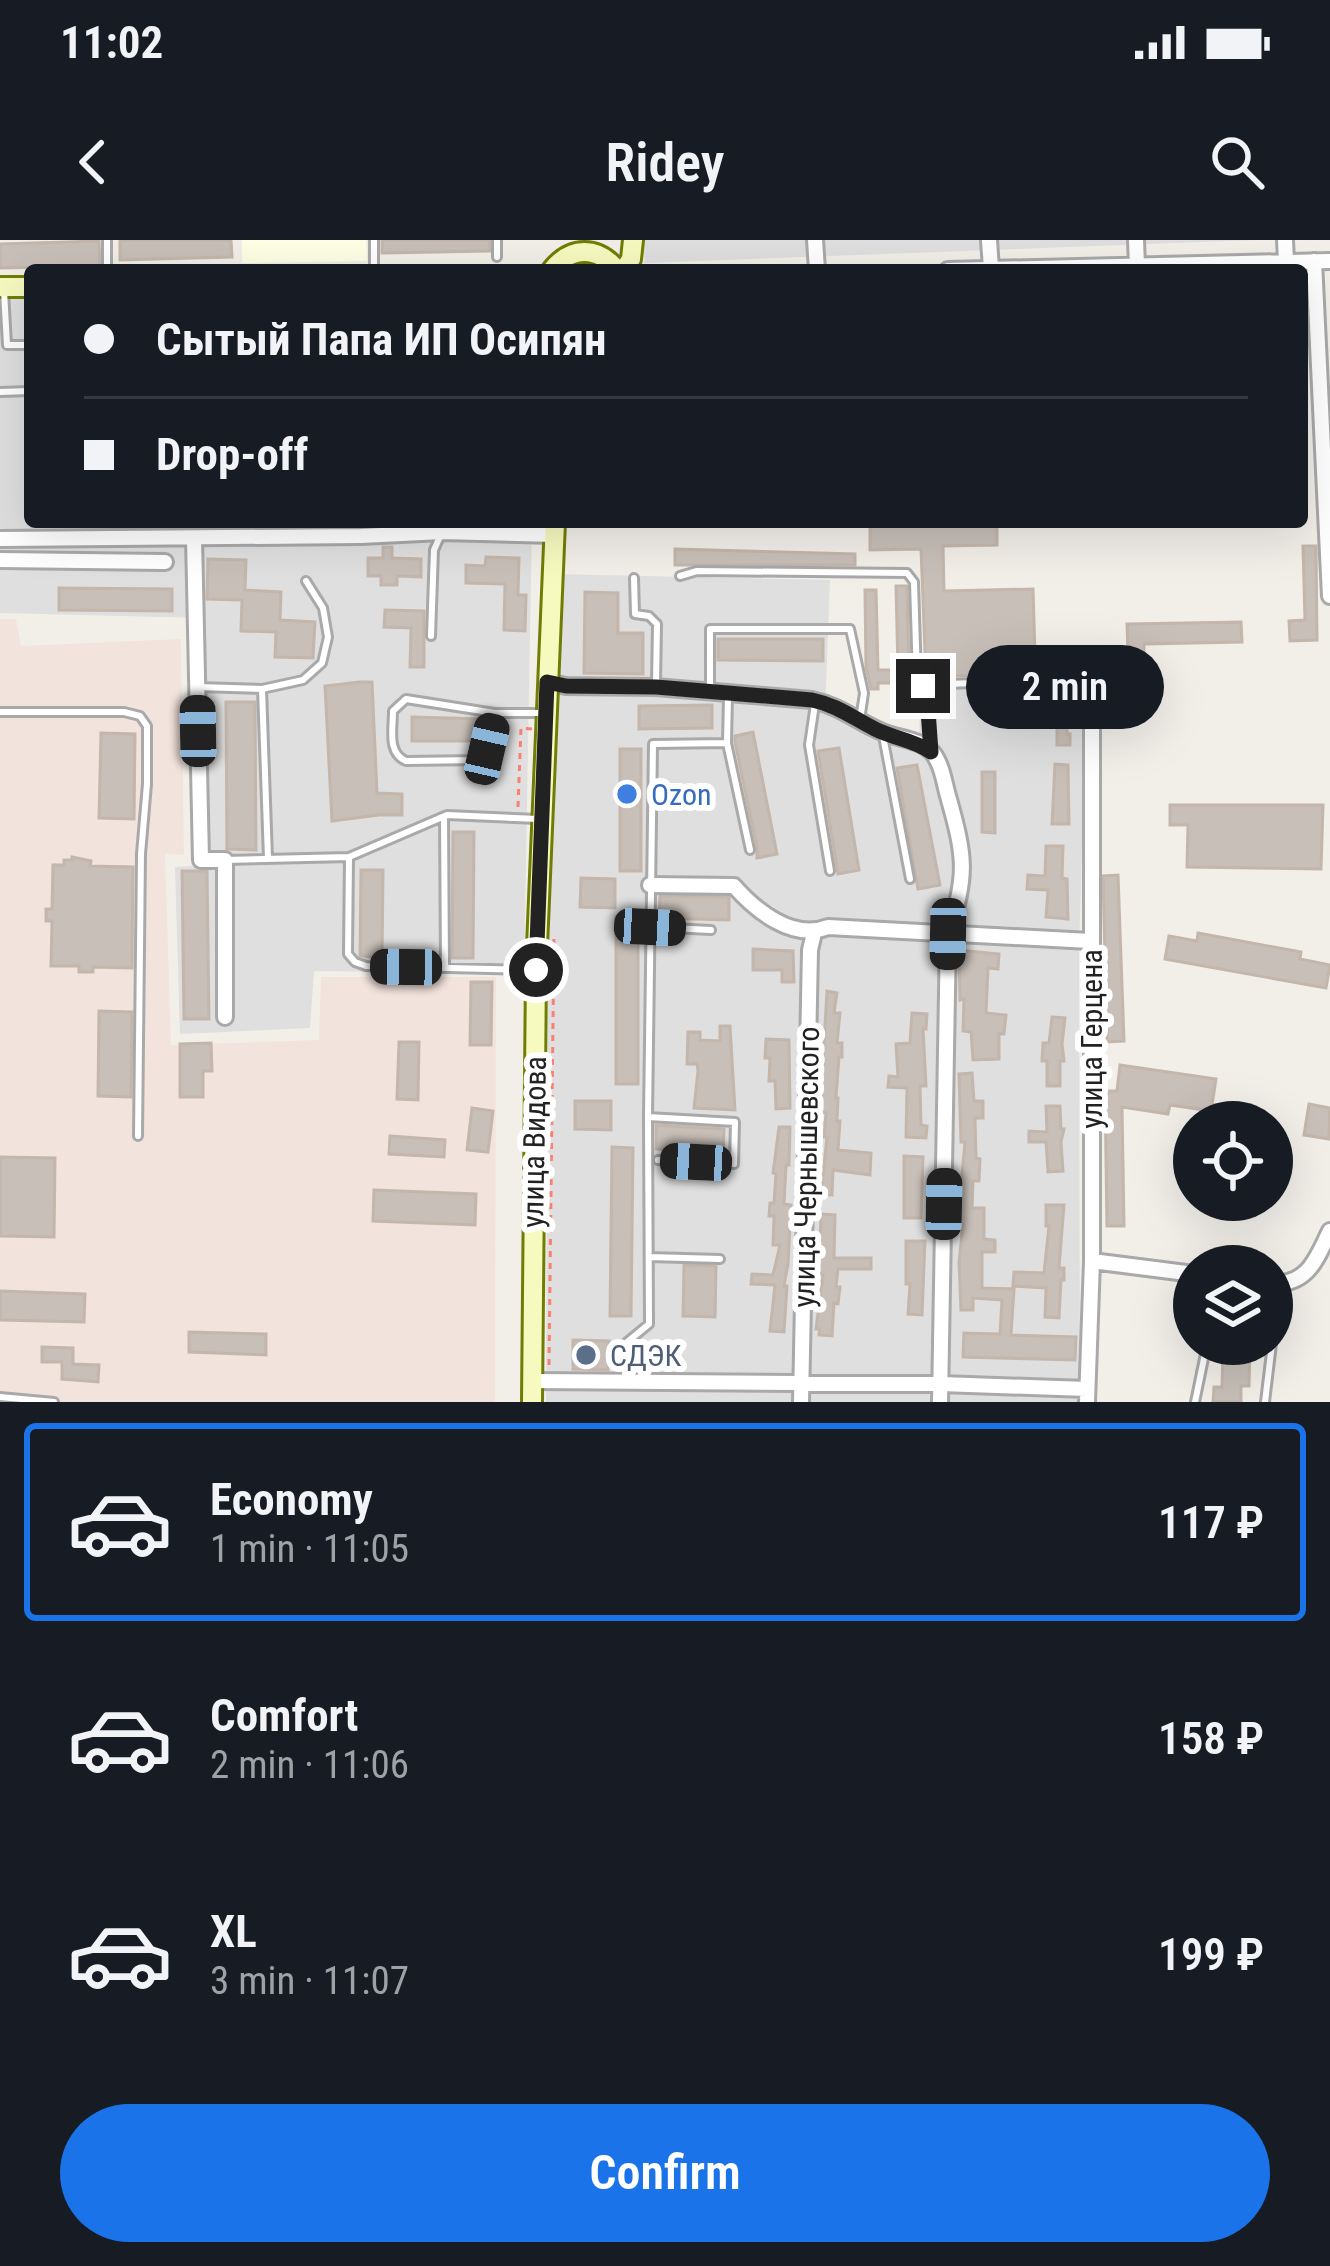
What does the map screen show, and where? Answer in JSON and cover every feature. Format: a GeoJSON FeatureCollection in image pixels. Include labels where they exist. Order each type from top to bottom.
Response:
{"type":"FeatureCollection","features":[{"type":"Feature","properties":{"kind":"street"},"geometry":{"type":"LineString","coordinates":[[1285,240],[1286,262]]}},
{"type":"Feature","properties":{"kind":"street"},"geometry":{"type":"LineString","coordinates":[[549,264],[588,245],[614,264]]}},
{"type":"Feature","properties":{"kind":"street"},"geometry":{"type":"LineString","coordinates":[[1212,264],[1322,261],[1330,596]]}},
{"type":"Feature","properties":{"kind":"street"},"geometry":{"type":"LineString","coordinates":[[0,538],[194,538],[419,528]]}},
{"type":"Feature","properties":{"kind":"street"},"geometry":{"type":"LineString","coordinates":[[498,528],[555,529]]}},
{"type":"Feature","properties":{"kind":"street","name":"улица Видова"},"geometry":{"type":"LineString","coordinates":[[532,1402],[541,1381],[536,970],[555,529]]}},
{"type":"Feature","properties":{"kind":"street"},"geometry":{"type":"LineString","coordinates":[[194,538],[201,860],[224,860],[225,1017]]}},
{"type":"Feature","properties":{"kind":"street"},"geometry":{"type":"LineString","coordinates":[[0,560],[165,562]]}},
{"type":"Feature","properties":{"kind":"street","name":"улица Герцена"},"geometry":{"type":"LineString","coordinates":[[1084,679],[1092,698],[1088,1395]]}},
{"type":"Feature","properties":{"kind":"street"},"geometry":{"type":"LineString","coordinates":[[547,682],[816,700],[836,705],[882,732],[916,741],[931,752],[940,768],[964,854],[960,897],[948,934],[940,1402]]}},
{"type":"Feature","properties":{"kind":"street"},"geometry":{"type":"LineString","coordinates":[[650,885],[734,886],[775,921],[814,933],[828,927],[1090,940]]}},
{"type":"Feature","properties":{"kind":"street","name":"улица Чернышевского"},"geometry":{"type":"LineString","coordinates":[[801,1402],[814,933]]}},
{"type":"Feature","properties":{"kind":"street"},"geometry":{"type":"LineString","coordinates":[[1293,1281],[1311,1269],[1330,1231]]}},
{"type":"Feature","properties":{"kind":"street"},"geometry":{"type":"LineString","coordinates":[[1092,1261],[1173,1271]]}},
{"type":"Feature","properties":{"kind":"street"},"geometry":{"type":"LineString","coordinates":[[541,1381],[940,1384],[1088,1395]]}},
{"type":"Feature","properties":{"kind":"lane"},"geometry":{"type":"LineString","coordinates":[[497,240],[497,257]]}},
{"type":"Feature","properties":{"kind":"lane"},"geometry":{"type":"LineString","coordinates":[[2,287],[7,345],[24,345]]}},
{"type":"Feature","properties":{"kind":"lane"},"geometry":{"type":"LineString","coordinates":[[431,635],[434,550],[442,528]]}},
{"type":"Feature","properties":{"kind":"lane"},"geometry":{"type":"LineString","coordinates":[[680,577],[698,571],[907,573],[914,582],[917,679],[927,696],[931,752]]}},
{"type":"Feature","properties":{"kind":"lane"},"geometry":{"type":"LineString","coordinates":[[634,578],[635,614],[650,616],[657,624],[656,687]]}},
{"type":"Feature","properties":{"kind":"lane"},"geometry":{"type":"LineString","coordinates":[[197,688],[262,689],[303,680],[322,663],[328,637],[323,608],[306,581]]}},
{"type":"Feature","properties":{"kind":"lane"},"geometry":{"type":"LineString","coordinates":[[710,692],[710,628],[850,629],[864,693],[860,720]]}},
{"type":"Feature","properties":{"kind":"lane"},"geometry":{"type":"LineString","coordinates":[[923,686],[1084,679]]}},
{"type":"Feature","properties":{"kind":"lane"},"geometry":{"type":"LineString","coordinates":[[262,689],[268,858]]}},
{"type":"Feature","properties":{"kind":"lane"},"geometry":{"type":"LineString","coordinates":[[728,693],[727,743],[750,850]]}},
{"type":"Feature","properties":{"kind":"lane"},"geometry":{"type":"LineString","coordinates":[[495,712],[485,757],[479,760],[406,761],[393,752],[393,711],[406,699],[495,712],[545,722]]}},
{"type":"Feature","properties":{"kind":"lane"},"geometry":{"type":"LineString","coordinates":[[816,700],[809,745],[830,871]]}},
{"type":"Feature","properties":{"kind":"lane"},"geometry":{"type":"LineString","coordinates":[[0,712],[124,712],[140,716],[147,726],[138,1136]]}},
{"type":"Feature","properties":{"kind":"lane"},"geometry":{"type":"LineString","coordinates":[[882,732],[910,879]]}},
{"type":"Feature","properties":{"kind":"lane"},"geometry":{"type":"LineString","coordinates":[[625,1382],[626,1342],[649,1324],[653,744],[727,743]]}},
{"type":"Feature","properties":{"kind":"lane"},"geometry":{"type":"LineString","coordinates":[[224,860],[349,857],[444,817],[541,820]]}},
{"type":"Feature","properties":{"kind":"lane"},"geometry":{"type":"LineString","coordinates":[[444,817],[445,968]]}},
{"type":"Feature","properties":{"kind":"lane"},"geometry":{"type":"LineString","coordinates":[[349,857],[349,954],[355,962],[536,970]]}},
{"type":"Feature","properties":{"kind":"lane"},"geometry":{"type":"LineString","coordinates":[[650,927],[711,930]]}},
{"type":"Feature","properties":{"kind":"lane"},"geometry":{"type":"LineString","coordinates":[[648,1117],[735,1122],[734,1164],[658,1160]]}},
{"type":"Feature","properties":{"kind":"lane"},"geometry":{"type":"LineString","coordinates":[[649,1257],[720,1259]]}},
{"type":"Feature","properties":{"kind":"lane"},"geometry":{"type":"LineString","coordinates":[[1195,1402],[1203,1365]]}},
{"type":"Feature","properties":{"kind":"lane"},"geometry":{"type":"LineString","coordinates":[[1265,1402],[1268,1365]]}},
{"type":"Feature","properties":{"kind":"lane"},"geometry":{"type":"LineString","coordinates":[[0,1397],[54,1402]]}},
{"type":"Feature","properties":{"kind":"path"},"geometry":{"type":"LineString","coordinates":[[518,817],[521,728],[545,722]]}},
{"type":"Feature","properties":{"kind":"path"},"geometry":{"type":"LineString","coordinates":[[541,1381],[554,939]]}},
{"type":"Feature","properties":{"kind":"shaded area"},"geometry":{"type":"Polygon","coordinates":[[[242,240],[366,240],[367,261],[242,263],[242,240]]]}},
{"type":"Feature","properties":{"kind":"shaded area"},"geometry":{"type":"Polygon","coordinates":[[[643,240],[1256,240],[645,263],[643,240]]]}},
{"type":"Feature","properties":{"kind":"shaded area"},"geometry":{"type":"Polygon","coordinates":[[[24,298],[24,528],[532,528],[524,973],[314,971],[310,1028],[180,1034],[175,867],[210,865],[204,618],[0,613],[0,299],[24,298]]]}},
{"type":"Feature","properties":{"kind":"shaded area"},"geometry":{"type":"Polygon","coordinates":[[[550,574],[830,580],[825,714],[919,750],[920,689],[1081,683],[1086,690],[1079,954],[1080,1402],[546,1402],[550,574]]]}},
{"type":"Feature","properties":{"kind":"shaded area"},"geometry":{"type":"Polygon","coordinates":[[[0,619],[16,619],[21,646],[181,639],[184,855],[165,854],[171,1045],[319,1040],[321,977],[496,977],[495,1402],[0,1402],[0,619]]]}},
{"type":"Feature","properties":{"kind":"building"},"geometry":{"type":"Polygon","coordinates":[[[120,240],[231,240],[232,257],[120,260],[120,240]]]}},
{"type":"Feature","properties":{"kind":"building"},"geometry":{"type":"Polygon","coordinates":[[[382,240],[490,240],[490,251],[382,253],[382,240]]]}},
{"type":"Feature","properties":{"kind":"building"},"geometry":{"type":"Polygon","coordinates":[[[99,241],[100,264],[0,268],[0,244],[99,241]]]}},
{"type":"Feature","properties":{"kind":"building"},"geometry":{"type":"Polygon","coordinates":[[[870,528],[997,528],[997,545],[943,546],[944,591],[1033,589],[1035,656],[1094,654],[1094,672],[1083,668],[926,677],[921,549],[870,550],[870,528]]]}},
{"type":"Feature","properties":{"kind":"building"},"geometry":{"type":"Polygon","coordinates":[[[1303,546],[1316,546],[1317,640],[1290,641],[1289,621],[1305,620],[1303,546]]]}},
{"type":"Feature","properties":{"kind":"building"},"geometry":{"type":"Polygon","coordinates":[[[383,547],[392,547],[392,558],[421,559],[421,577],[397,576],[397,585],[381,585],[381,576],[368,576],[368,558],[383,558],[383,547]]]}},
{"type":"Feature","properties":{"kind":"building"},"geometry":{"type":"Polygon","coordinates":[[[675,549],[855,554],[855,565],[675,565],[675,549]]]}},
{"type":"Feature","properties":{"kind":"building"},"geometry":{"type":"Polygon","coordinates":[[[486,557],[519,558],[518,595],[526,595],[525,631],[504,630],[505,584],[466,583],[466,565],[485,566],[486,557]]]}},
{"type":"Feature","properties":{"kind":"building"},"geometry":{"type":"Polygon","coordinates":[[[208,559],[246,560],[245,590],[281,592],[280,620],[315,622],[313,658],[275,657],[276,632],[241,631],[242,600],[207,599],[208,559]]]}},
{"type":"Feature","properties":{"kind":"building"},"geometry":{"type":"Polygon","coordinates":[[[896,586],[907,586],[910,709],[897,709],[897,683],[878,683],[878,689],[871,689],[866,667],[865,590],[876,590],[878,670],[898,670],[896,586]]]}},
{"type":"Feature","properties":{"kind":"building"},"geometry":{"type":"Polygon","coordinates":[[[59,588],[172,589],[172,611],[59,610],[59,588]]]}},
{"type":"Feature","properties":{"kind":"building"},"geometry":{"type":"Polygon","coordinates":[[[585,592],[618,593],[618,633],[643,633],[643,674],[584,673],[585,592]]]}},
{"type":"Feature","properties":{"kind":"building"},"geometry":{"type":"Polygon","coordinates":[[[385,610],[424,611],[424,667],[410,667],[411,628],[384,627],[385,610]]]}},
{"type":"Feature","properties":{"kind":"building"},"geometry":{"type":"Polygon","coordinates":[[[1241,622],[1242,642],[1144,644],[1144,653],[1128,653],[1127,624],[1241,622]]]}},
{"type":"Feature","properties":{"kind":"building"},"geometry":{"type":"Polygon","coordinates":[[[718,639],[823,639],[823,661],[718,660],[718,639]]]}},
{"type":"Feature","properties":{"kind":"building"},"geometry":{"type":"Polygon","coordinates":[[[372,682],[377,793],[402,794],[402,815],[332,821],[325,686],[372,682]]]}},
{"type":"Feature","properties":{"kind":"building"},"geometry":{"type":"Polygon","coordinates":[[[1076,687],[1080,696],[1068,696],[1070,745],[1057,745],[1057,723],[1042,723],[1040,688],[1076,687]]]}},
{"type":"Feature","properties":{"kind":"building"},"geometry":{"type":"Polygon","coordinates":[[[226,702],[255,702],[256,850],[227,849],[226,702]]]}},
{"type":"Feature","properties":{"kind":"building"},"geometry":{"type":"Polygon","coordinates":[[[712,705],[712,728],[639,729],[639,706],[712,705]]]}},
{"type":"Feature","properties":{"kind":"building"},"geometry":{"type":"Polygon","coordinates":[[[412,717],[484,719],[481,741],[412,741],[412,717]]]}},
{"type":"Feature","properties":{"kind":"building"},"geometry":{"type":"Polygon","coordinates":[[[753,732],[777,854],[757,858],[735,742],[735,736],[753,732]]]}},
{"type":"Feature","properties":{"kind":"building"},"geometry":{"type":"Polygon","coordinates":[[[101,733],[135,734],[134,819],[99,818],[101,733]]]}},
{"type":"Feature","properties":{"kind":"building"},"geometry":{"type":"Polygon","coordinates":[[[839,748],[859,870],[838,874],[818,751],[839,748]]]}},
{"type":"Feature","properties":{"kind":"building"},"geometry":{"type":"Polygon","coordinates":[[[620,749],[641,749],[641,871],[620,871],[620,749]]]}},
{"type":"Feature","properties":{"kind":"building"},"geometry":{"type":"Polygon","coordinates":[[[1055,764],[1068,765],[1069,824],[1052,824],[1055,764]]]}},
{"type":"Feature","properties":{"kind":"building"},"geometry":{"type":"Polygon","coordinates":[[[917,765],[940,885],[918,889],[897,768],[917,765]]]}},
{"type":"Feature","properties":{"kind":"building"},"geometry":{"type":"Polygon","coordinates":[[[982,772],[995,772],[995,833],[982,832],[982,772]]]}},
{"type":"Feature","properties":{"kind":"building"},"geometry":{"type":"Polygon","coordinates":[[[1170,805],[1323,805],[1321,869],[1187,867],[1188,825],[1170,825],[1170,805]]]}},
{"type":"Feature","properties":{"kind":"building"},"geometry":{"type":"Polygon","coordinates":[[[453,832],[474,832],[473,958],[452,958],[453,832]]]}},
{"type":"Feature","properties":{"kind":"building"},"geometry":{"type":"Polygon","coordinates":[[[1046,846],[1063,846],[1068,919],[1046,917],[1048,890],[1027,889],[1028,875],[1045,876],[1046,846]]]}},
{"type":"Feature","properties":{"kind":"building"},"geometry":{"type":"Polygon","coordinates":[[[72,857],[91,861],[90,866],[133,867],[132,968],[93,967],[93,972],[79,972],[79,966],[51,966],[52,921],[46,921],[46,909],[52,909],[53,865],[64,865],[72,857]]]}},
{"type":"Feature","properties":{"kind":"building"},"geometry":{"type":"Polygon","coordinates":[[[361,870],[383,870],[382,958],[360,956],[361,870]]]}},
{"type":"Feature","properties":{"kind":"building"},"geometry":{"type":"Polygon","coordinates":[[[182,871],[207,871],[209,1019],[184,1019],[182,871]]]}},
{"type":"Feature","properties":{"kind":"building"},"geometry":{"type":"Polygon","coordinates":[[[1118,875],[1124,1041],[1107,1042],[1103,876],[1118,875]]]}},
{"type":"Feature","properties":{"kind":"building"},"geometry":{"type":"Polygon","coordinates":[[[581,878],[615,879],[615,908],[580,907],[581,878]]]}},
{"type":"Feature","properties":{"kind":"building"},"geometry":{"type":"Polygon","coordinates":[[[660,896],[729,897],[729,920],[659,918],[660,896]]]}},
{"type":"Feature","properties":{"kind":"building"},"geometry":{"type":"Polygon","coordinates":[[[616,917],[638,917],[638,1084],[616,1084],[616,917]]]}},
{"type":"Feature","properties":{"kind":"building"},"geometry":{"type":"Polygon","coordinates":[[[1198,933],[1301,952],[1300,959],[1330,965],[1326,988],[1165,959],[1169,936],[1197,941],[1198,933]]]}},
{"type":"Feature","properties":{"kind":"building"},"geometry":{"type":"Polygon","coordinates":[[[753,949],[793,951],[794,982],[782,982],[782,970],[753,970],[753,949]]]}},
{"type":"Feature","properties":{"kind":"building"},"geometry":{"type":"Polygon","coordinates":[[[959,950],[999,954],[998,969],[988,968],[986,1013],[1006,1015],[1004,1034],[999,1034],[999,1059],[973,1060],[971,1032],[963,1031],[959,950]]]}},
{"type":"Feature","properties":{"kind":"building"},"geometry":{"type":"Polygon","coordinates":[[[471,982],[492,982],[491,1045],[470,1045],[471,982]]]}},
{"type":"Feature","properties":{"kind":"building"},"geometry":{"type":"Polygon","coordinates":[[[827,991],[837,993],[834,1013],[840,1013],[838,1150],[871,1153],[870,1175],[833,1170],[832,1195],[821,1194],[827,1137],[826,1113],[820,1112],[827,991]]]}},
{"type":"Feature","properties":{"kind":"building"},"geometry":{"type":"Polygon","coordinates":[[[99,1011],[132,1012],[131,1097],[98,1096],[99,1011]]]}},
{"type":"Feature","properties":{"kind":"building"},"geometry":{"type":"Polygon","coordinates":[[[912,1013],[927,1014],[923,1028],[926,1086],[920,1086],[926,1138],[906,1137],[907,1088],[888,1087],[889,1076],[898,1077],[896,1044],[910,1043],[912,1013]]]}},
{"type":"Feature","properties":{"kind":"building"},"geometry":{"type":"Polygon","coordinates":[[[1052,1017],[1065,1018],[1060,1086],[1047,1086],[1047,1061],[1042,1061],[1052,1017]]]}},
{"type":"Feature","properties":{"kind":"building"},"geometry":{"type":"Polygon","coordinates":[[[720,1026],[730,1026],[735,1110],[694,1108],[698,1071],[697,1064],[687,1064],[688,1032],[700,1032],[700,1040],[720,1041],[720,1026]]]}},
{"type":"Feature","properties":{"kind":"building"},"geometry":{"type":"Polygon","coordinates":[[[766,1039],[789,1040],[790,1108],[776,1109],[775,1081],[769,1081],[770,1058],[765,1058],[766,1039]]]}},
{"type":"Feature","properties":{"kind":"building"},"geometry":{"type":"Polygon","coordinates":[[[399,1042],[419,1042],[418,1100],[397,1099],[399,1042]]]}},
{"type":"Feature","properties":{"kind":"building"},"geometry":{"type":"Polygon","coordinates":[[[211,1043],[212,1071],[203,1071],[203,1097],[180,1097],[180,1044],[211,1043]]]}},
{"type":"Feature","properties":{"kind":"building"},"geometry":{"type":"Polygon","coordinates":[[[1120,1065],[1216,1079],[1213,1101],[1173,1101],[1168,1114],[1122,1107],[1124,1226],[1107,1226],[1105,1091],[1117,1091],[1120,1065]]]}},
{"type":"Feature","properties":{"kind":"building"},"geometry":{"type":"Polygon","coordinates":[[[972,1073],[974,1101],[983,1101],[983,1118],[975,1118],[976,1158],[980,1159],[972,1208],[984,1208],[984,1239],[995,1240],[995,1252],[982,1252],[982,1288],[1014,1289],[1011,1335],[1076,1337],[1075,1360],[963,1357],[964,1333],[1000,1334],[1002,1300],[973,1298],[973,1310],[961,1310],[963,1224],[959,1224],[959,1207],[965,1142],[961,1142],[959,1074],[972,1073]]]}},
{"type":"Feature","properties":{"kind":"building"},"geometry":{"type":"Polygon","coordinates":[[[575,1101],[611,1101],[611,1130],[575,1129],[575,1101]]]}},
{"type":"Feature","properties":{"kind":"building"},"geometry":{"type":"Polygon","coordinates":[[[1309,1104],[1330,1108],[1329,1139],[1304,1135],[1309,1104]]]}},
{"type":"Feature","properties":{"kind":"building"},"geometry":{"type":"Polygon","coordinates":[[[1046,1106],[1060,1106],[1063,1171],[1048,1172],[1046,1142],[1029,1142],[1029,1131],[1047,1132],[1046,1106]]]}},
{"type":"Feature","properties":{"kind":"building"},"geometry":{"type":"Polygon","coordinates":[[[472,1108],[493,1111],[488,1152],[467,1150],[472,1108]]]}},
{"type":"Feature","properties":{"kind":"building"},"geometry":{"type":"Polygon","coordinates":[[[656,1125],[724,1129],[723,1152],[656,1149],[656,1125]]]}},
{"type":"Feature","properties":{"kind":"building"},"geometry":{"type":"Polygon","coordinates":[[[779,1127],[790,1127],[784,1204],[791,1205],[784,1332],[770,1331],[775,1285],[751,1284],[752,1274],[773,1275],[780,1245],[773,1245],[774,1216],[769,1216],[779,1127]]]}},
{"type":"Feature","properties":{"kind":"building"},"geometry":{"type":"Polygon","coordinates":[[[390,1136],[445,1140],[444,1157],[389,1154],[390,1136]]]}},
{"type":"Feature","properties":{"kind":"building"},"geometry":{"type":"Polygon","coordinates":[[[612,1147],[633,1148],[631,1316],[610,1316],[612,1147]]]}},
{"type":"Feature","properties":{"kind":"building"},"geometry":{"type":"Polygon","coordinates":[[[904,1156],[923,1157],[921,1218],[904,1218],[904,1156]]]}},
{"type":"Feature","properties":{"kind":"building"},"geometry":{"type":"Polygon","coordinates":[[[0,1157],[55,1158],[54,1237],[0,1236],[0,1157]]]}},
{"type":"Feature","properties":{"kind":"building"},"geometry":{"type":"Polygon","coordinates":[[[374,1190],[476,1194],[475,1225],[373,1221],[374,1190]]]}},
{"type":"Feature","properties":{"kind":"building"},"geometry":{"type":"Polygon","coordinates":[[[1046,1205],[1064,1205],[1059,1318],[1045,1317],[1046,1288],[1013,1286],[1014,1272],[1044,1273],[1049,1226],[1046,1205]]]}},
{"type":"Feature","properties":{"kind":"building"},"geometry":{"type":"Polygon","coordinates":[[[821,1214],[835,1215],[834,1258],[871,1258],[871,1269],[838,1269],[832,1336],[819,1335],[816,1329],[823,1275],[819,1275],[821,1214]]]}},
{"type":"Feature","properties":{"kind":"building"},"geometry":{"type":"Polygon","coordinates":[[[906,1241],[925,1241],[922,1315],[908,1314],[906,1241]]]}},
{"type":"Feature","properties":{"kind":"building"},"geometry":{"type":"Polygon","coordinates":[[[684,1265],[716,1266],[715,1317],[683,1316],[684,1265]]]}},
{"type":"Feature","properties":{"kind":"building"},"geometry":{"type":"Polygon","coordinates":[[[0,1291],[85,1294],[84,1322],[0,1320],[0,1291]]]}},
{"type":"Feature","properties":{"kind":"building"},"geometry":{"type":"Polygon","coordinates":[[[189,1332],[266,1334],[266,1355],[189,1352],[189,1332]]]}},
{"type":"Feature","properties":{"kind":"building"},"geometry":{"type":"Polygon","coordinates":[[[573,1340],[609,1341],[608,1370],[573,1369],[573,1340]]]}},
{"type":"Feature","properties":{"kind":"building"},"geometry":{"type":"Polygon","coordinates":[[[42,1347],[73,1348],[73,1364],[99,1365],[98,1382],[62,1379],[62,1362],[42,1362],[42,1347]]]}},
{"type":"Feature","properties":{"kind":"building"},"geometry":{"type":"Polygon","coordinates":[[[1223,1365],[1250,1365],[1249,1386],[1241,1386],[1241,1402],[1213,1402],[1214,1387],[1222,1387],[1223,1365]]]}},
{"type":"Feature","properties":{"kind":"place","name":"Ozon"},"geometry":{"type":"Point","coordinates":[627,794]}},
{"type":"Feature","properties":{"kind":"place","name":"СДЭК"},"geometry":{"type":"Point","coordinates":[586,1355]}},
{"type":"Feature","properties":{"kind":"route"},"geometry":{"type":"LineString","coordinates":[[536,970],[547,682],[812,700],[836,705],[875,729],[916,741],[931,752],[923,686]]}}]}
